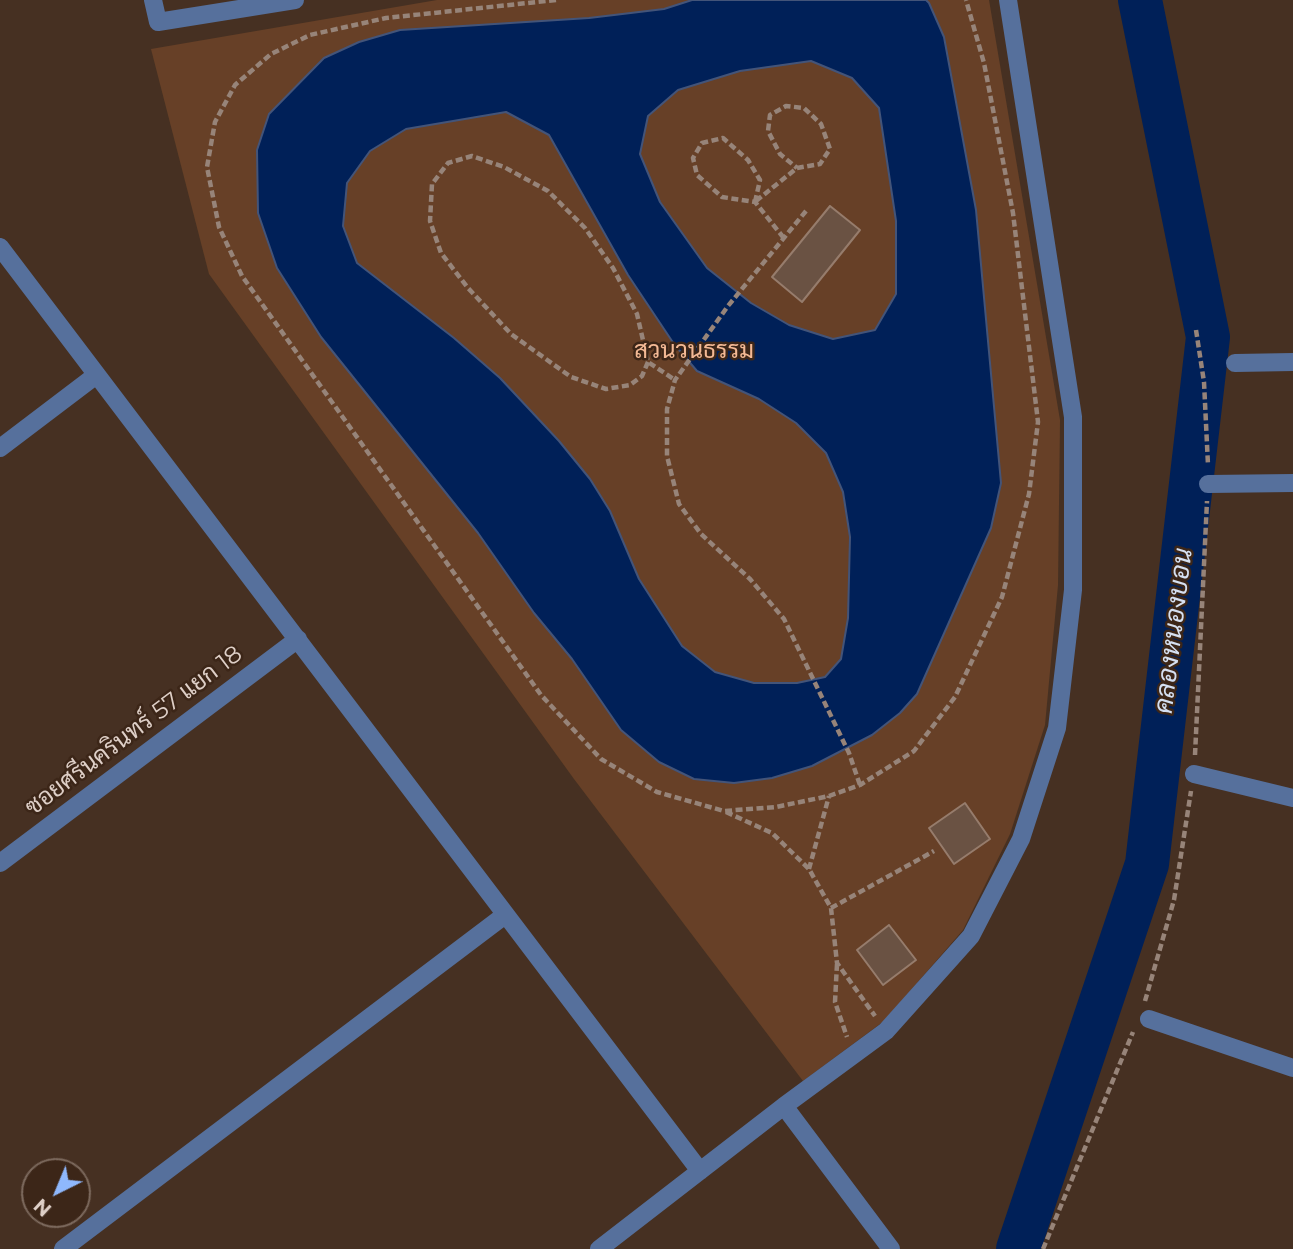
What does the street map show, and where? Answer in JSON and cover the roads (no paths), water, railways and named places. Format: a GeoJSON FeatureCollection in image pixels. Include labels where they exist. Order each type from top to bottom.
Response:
{"type":"FeatureCollection","features":[{"type":"Feature","properties":{"kind":"street"},"geometry":{"type":"LineString","coordinates":[[153,0],[158,22],[260,3],[295,0]]}},
{"type":"Feature","properties":{"kind":"street"},"geometry":{"type":"LineString","coordinates":[[599,1249],[886,1031],[971,936],[1021,839],[1059,717],[1073,590],[1073,417],[1009,0]]}},
{"type":"Feature","properties":{"kind":"street"},"geometry":{"type":"LineString","coordinates":[[0,247],[95,376],[298,639],[700,1171]]}},
{"type":"Feature","properties":{"kind":"street"},"geometry":{"type":"LineString","coordinates":[[1235,363],[1293,362]]}},
{"type":"Feature","properties":{"kind":"street"},"geometry":{"type":"LineString","coordinates":[[0,448],[95,376]]}},
{"type":"Feature","properties":{"kind":"street"},"geometry":{"type":"LineString","coordinates":[[1208,484],[1293,483]]}},
{"type":"Feature","properties":{"kind":"street","name":"ซอยศรีนครินทร์ 57 แยก 18"},"geometry":{"type":"LineString","coordinates":[[0,863],[298,639]]}},
{"type":"Feature","properties":{"kind":"street"},"geometry":{"type":"LineString","coordinates":[[1194,774],[1293,798]]}},
{"type":"Feature","properties":{"kind":"street"},"geometry":{"type":"LineString","coordinates":[[63,1249],[505,915]]}},
{"type":"Feature","properties":{"kind":"street"},"geometry":{"type":"LineString","coordinates":[[1143,1016],[1293,1068]]}},
{"type":"Feature","properties":{"kind":"street"},"geometry":{"type":"LineString","coordinates":[[784,1107],[891,1249]]}},
{"type":"Feature","properties":{"kind":"water"},"geometry":{"type":"Polygon","coordinates":[[[692,0],[926,0],[929,3],[944,37],[976,210],[1001,483],[991,528],[917,694],[900,713],[872,735],[812,766],[772,778],[734,783],[694,779],[659,762],[621,730],[478,533],[321,337],[277,268],[258,213],[257,150],[269,114],[324,58],[359,42],[400,30],[589,18],[664,9],[692,0]],[[811,61],[740,71],[678,90],[648,116],[640,154],[660,202],[707,268],[751,303],[789,325],[833,339],[875,330],[896,294],[896,221],[879,108],[852,78],[811,61]],[[506,112],[406,129],[370,151],[347,183],[343,226],[357,263],[454,338],[500,378],[559,441],[590,479],[610,511],[639,579],[682,646],[715,672],[754,683],[797,683],[825,677],[841,659],[848,618],[850,537],[843,492],[826,453],[796,423],[759,399],[697,371],[674,344],[628,275],[549,135],[506,112]]]}},
{"type":"Feature","properties":{"kind":"waterway","name":"คลองหนองบอน"},"geometry":{"type":"LineString","coordinates":[[1018,1249],[1147,864],[1208,337],[1140,0]]}},
{"type":"Feature","properties":{"kind":"park label","name":"สวนวนธรรม"},"geometry":{"type":"Point","coordinates":[694,351]}}]}
